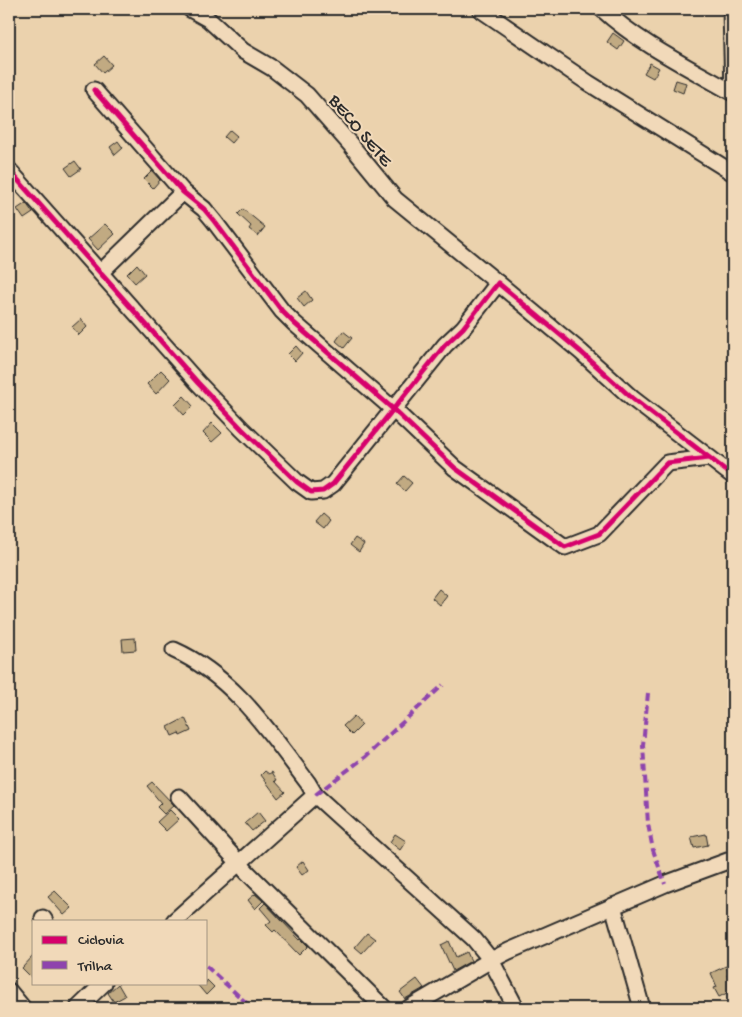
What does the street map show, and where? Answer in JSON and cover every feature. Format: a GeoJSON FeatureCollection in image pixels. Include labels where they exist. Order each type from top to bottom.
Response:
{"type":"FeatureCollection","features":[{"type":"Feature","properties":{"kind":"street","name":"BECO SETE"},"geometry":{"type":"LineString","coordinates":[[190,9],[208,19],[243,51],[272,68],[307,95],[395,199],[581,352],[632,399],[733,476]]}},
{"type":"Feature","properties":{"kind":"street"},"geometry":{"type":"LineString","coordinates":[[480,9],[587,82],[733,173]]}},
{"type":"Feature","properties":{"kind":"street"},"geometry":{"type":"LineString","coordinates":[[602,9],[620,25],[648,44],[733,92]]}},
{"type":"Feature","properties":{"kind":"street"},"geometry":{"type":"LineString","coordinates":[[731,9],[733,92]]}},
{"type":"Feature","properties":{"kind":"street"},"geometry":{"type":"LineString","coordinates":[[94,90],[184,192],[204,209],[282,311],[393,409],[455,468],[565,547],[599,534],[666,463],[709,458]]}},
{"type":"Feature","properties":{"kind":"street"},"geometry":{"type":"LineString","coordinates":[[9,170],[101,272],[158,339],[236,423],[297,482],[311,492],[323,491],[333,484],[445,345],[463,328],[498,283]]}},
{"type":"Feature","properties":{"kind":"street"},"geometry":{"type":"LineString","coordinates":[[101,272],[184,192]]}},
{"type":"Feature","properties":{"kind":"street"},"geometry":{"type":"LineString","coordinates":[[174,650],[195,661],[249,706],[308,783],[315,795],[474,939],[491,960],[516,1008]]}},
{"type":"Feature","properties":{"kind":"street"},"geometry":{"type":"LineString","coordinates":[[175,920],[315,795]]}},
{"type":"Feature","properties":{"kind":"street"},"geometry":{"type":"LineString","coordinates":[[179,797],[239,863],[384,1008]]}},
{"type":"Feature","properties":{"kind":"street"},"geometry":{"type":"LineString","coordinates":[[409,1008],[491,960],[613,906],[733,859]]}},
{"type":"Feature","properties":{"kind":"street"},"geometry":{"type":"LineString","coordinates":[[613,906],[642,1008]]}},
{"type":"Feature","properties":{"kind":"street"},"geometry":{"type":"LineString","coordinates":[[78,1008],[99,985]]}},
{"type":"Feature","properties":{"kind":"street"},"geometry":{"type":"LineString","coordinates":[[9,990],[23,1008]]}},
{"type":"Feature","properties":{"kind":"building"},"geometry":{"type":"Polygon","coordinates":[[[613,33],[624,41],[618,50],[607,42],[613,33]]]}},
{"type":"Feature","properties":{"kind":"building"},"geometry":{"type":"Polygon","coordinates":[[[104,56],[112,65],[103,73],[95,64],[104,56]]]}},
{"type":"Feature","properties":{"kind":"building"},"geometry":{"type":"Polygon","coordinates":[[[650,63],[659,68],[653,78],[644,73],[650,63]]]}},
{"type":"Feature","properties":{"kind":"building"},"geometry":{"type":"Polygon","coordinates":[[[676,80],[686,83],[683,93],[673,89],[676,80]]]}},
{"type":"Feature","properties":{"kind":"building"},"geometry":{"type":"Polygon","coordinates":[[[230,130],[237,136],[231,143],[224,137],[230,130]]]}},
{"type":"Feature","properties":{"kind":"building"},"geometry":{"type":"Polygon","coordinates":[[[118,141],[123,148],[115,155],[110,147],[118,141]]]}},
{"type":"Feature","properties":{"kind":"building"},"geometry":{"type":"Polygon","coordinates":[[[75,161],[81,169],[71,176],[65,168],[75,161]]]}},
{"type":"Feature","properties":{"kind":"building"},"geometry":{"type":"Polygon","coordinates":[[[152,171],[160,180],[153,188],[144,179],[152,171]]]}},
{"type":"Feature","properties":{"kind":"building"},"geometry":{"type":"Polygon","coordinates":[[[26,203],[33,213],[24,219],[17,209],[26,203]]]}},
{"type":"Feature","properties":{"kind":"building"},"geometry":{"type":"Polygon","coordinates":[[[243,209],[265,227],[258,236],[249,229],[251,226],[238,214],[243,209]]]}},
{"type":"Feature","properties":{"kind":"building"},"geometry":{"type":"Polygon","coordinates":[[[105,224],[115,234],[98,250],[88,239],[105,224]]]}},
{"type":"Feature","properties":{"kind":"building"},"geometry":{"type":"Polygon","coordinates":[[[137,264],[145,274],[135,283],[127,274],[137,264]]]}},
{"type":"Feature","properties":{"kind":"building"},"geometry":{"type":"Polygon","coordinates":[[[306,291],[312,300],[304,307],[297,298],[306,291]]]}},
{"type":"Feature","properties":{"kind":"building"},"geometry":{"type":"Polygon","coordinates":[[[81,319],[87,327],[79,335],[72,327],[81,319]]]}},
{"type":"Feature","properties":{"kind":"building"},"geometry":{"type":"Polygon","coordinates":[[[343,331],[352,338],[344,348],[336,341],[343,331]]]}},
{"type":"Feature","properties":{"kind":"building"},"geometry":{"type":"Polygon","coordinates":[[[296,346],[302,353],[295,361],[288,354],[296,346]]]}},
{"type":"Feature","properties":{"kind":"building"},"geometry":{"type":"Polygon","coordinates":[[[161,370],[170,379],[156,394],[147,384],[161,370]]]}},
{"type":"Feature","properties":{"kind":"building"},"geometry":{"type":"Polygon","coordinates":[[[184,396],[193,406],[184,415],[175,405],[184,396]]]}},
{"type":"Feature","properties":{"kind":"building"},"geometry":{"type":"Polygon","coordinates":[[[212,423],[222,433],[212,442],[203,433],[212,423]]]}},
{"type":"Feature","properties":{"kind":"building"},"geometry":{"type":"Polygon","coordinates":[[[404,476],[412,483],[405,491],[397,484],[404,476]]]}},
{"type":"Feature","properties":{"kind":"building"},"geometry":{"type":"Polygon","coordinates":[[[321,514],[329,521],[323,529],[314,522],[321,514]]]}},
{"type":"Feature","properties":{"kind":"building"},"geometry":{"type":"Polygon","coordinates":[[[355,538],[364,544],[359,552],[350,545],[355,538]]]}},
{"type":"Feature","properties":{"kind":"building"},"geometry":{"type":"Polygon","coordinates":[[[439,589],[447,596],[440,605],[432,598],[439,589]]]}},
{"type":"Feature","properties":{"kind":"building"},"geometry":{"type":"Polygon","coordinates":[[[135,638],[136,650],[123,651],[122,639],[135,638]]]}},
{"type":"Feature","properties":{"kind":"building"},"geometry":{"type":"Polygon","coordinates":[[[354,716],[362,725],[352,735],[343,726],[354,716]]]}},
{"type":"Feature","properties":{"kind":"building"},"geometry":{"type":"Polygon","coordinates":[[[185,718],[191,731],[180,736],[179,733],[172,736],[168,727],[185,718]]]}},
{"type":"Feature","properties":{"kind":"building"},"geometry":{"type":"Polygon","coordinates":[[[265,771],[269,774],[272,772],[277,780],[275,781],[285,792],[278,798],[261,775],[265,771]]]}},
{"type":"Feature","properties":{"kind":"building"},"geometry":{"type":"Polygon","coordinates":[[[152,782],[174,805],[164,814],[157,807],[161,803],[147,786],[152,782]]]}},
{"type":"Feature","properties":{"kind":"building"},"geometry":{"type":"Polygon","coordinates":[[[170,810],[179,819],[166,831],[157,822],[170,810]]]}},
{"type":"Feature","properties":{"kind":"building"},"geometry":{"type":"Polygon","coordinates":[[[258,812],[265,821],[252,831],[245,823],[258,812]]]}},
{"type":"Feature","properties":{"kind":"building"},"geometry":{"type":"Polygon","coordinates":[[[395,834],[406,841],[400,850],[390,842],[395,834]]]}},
{"type":"Feature","properties":{"kind":"building"},"geometry":{"type":"Polygon","coordinates":[[[706,834],[708,845],[694,848],[691,837],[706,834]]]}},
{"type":"Feature","properties":{"kind":"building"},"geometry":{"type":"Polygon","coordinates":[[[303,861],[309,870],[302,875],[296,867],[303,861]]]}},
{"type":"Feature","properties":{"kind":"building"},"geometry":{"type":"Polygon","coordinates":[[[55,891],[72,908],[64,915],[48,897],[55,891]]]}},
{"type":"Feature","properties":{"kind":"building"},"geometry":{"type":"Polygon","coordinates":[[[255,894],[263,901],[255,909],[248,900],[255,894]]]}},
{"type":"Feature","properties":{"kind":"building"},"geometry":{"type":"Polygon","coordinates":[[[265,903],[308,946],[299,955],[275,930],[273,932],[266,925],[271,921],[260,908],[265,903]]]}},
{"type":"Feature","properties":{"kind":"building"},"geometry":{"type":"Polygon","coordinates":[[[367,933],[375,939],[362,953],[355,947],[367,933]]]}},
{"type":"Feature","properties":{"kind":"building"},"geometry":{"type":"Polygon","coordinates":[[[449,941],[456,957],[467,952],[471,961],[453,971],[441,945],[449,941]]]}},
{"type":"Feature","properties":{"kind":"building"},"geometry":{"type":"Polygon","coordinates":[[[32,957],[32,978],[22,968],[32,957]]]}},
{"type":"Feature","properties":{"kind":"building"},"geometry":{"type":"Polygon","coordinates":[[[726,966],[729,974],[727,975],[733,990],[719,997],[714,988],[717,987],[711,973],[726,966]]]}},
{"type":"Feature","properties":{"kind":"building"},"geometry":{"type":"Polygon","coordinates":[[[417,979],[424,988],[405,999],[400,992],[417,979]]]}},
{"type":"Feature","properties":{"kind":"building"},"geometry":{"type":"Polygon","coordinates":[[[208,981],[214,987],[206,995],[197,984],[208,984],[208,981]]]}},
{"type":"Feature","properties":{"kind":"building"},"geometry":{"type":"Polygon","coordinates":[[[118,984],[125,996],[114,1002],[108,993],[118,984]]]}},
{"type":"Feature","properties":{"kind":"marked path"},"geometry":{"type":"LineString","coordinates":[[315,795],[365,757],[443,685]]}},
{"type":"Feature","properties":{"kind":"marked path"},"geometry":{"type":"LineString","coordinates":[[648,693],[643,745],[648,824],[653,850],[665,884]]}},
{"type":"Feature","properties":{"kind":"marked path"},"geometry":{"type":"LineString","coordinates":[[208,968],[252,1008]]}},
{"type":"Feature","properties":{"kind":"cycle path"},"geometry":{"type":"LineString","coordinates":[[94,90],[183,192],[204,209],[282,311],[294,323],[393,409],[455,468],[565,547],[599,534],[667,463],[709,458]]}},
{"type":"Feature","properties":{"kind":"cycle path"},"geometry":{"type":"LineString","coordinates":[[9,170],[198,383],[242,429],[297,482],[311,492],[323,491],[333,484],[445,345],[463,328],[498,283],[581,352],[633,399],[733,476]]}}]}
